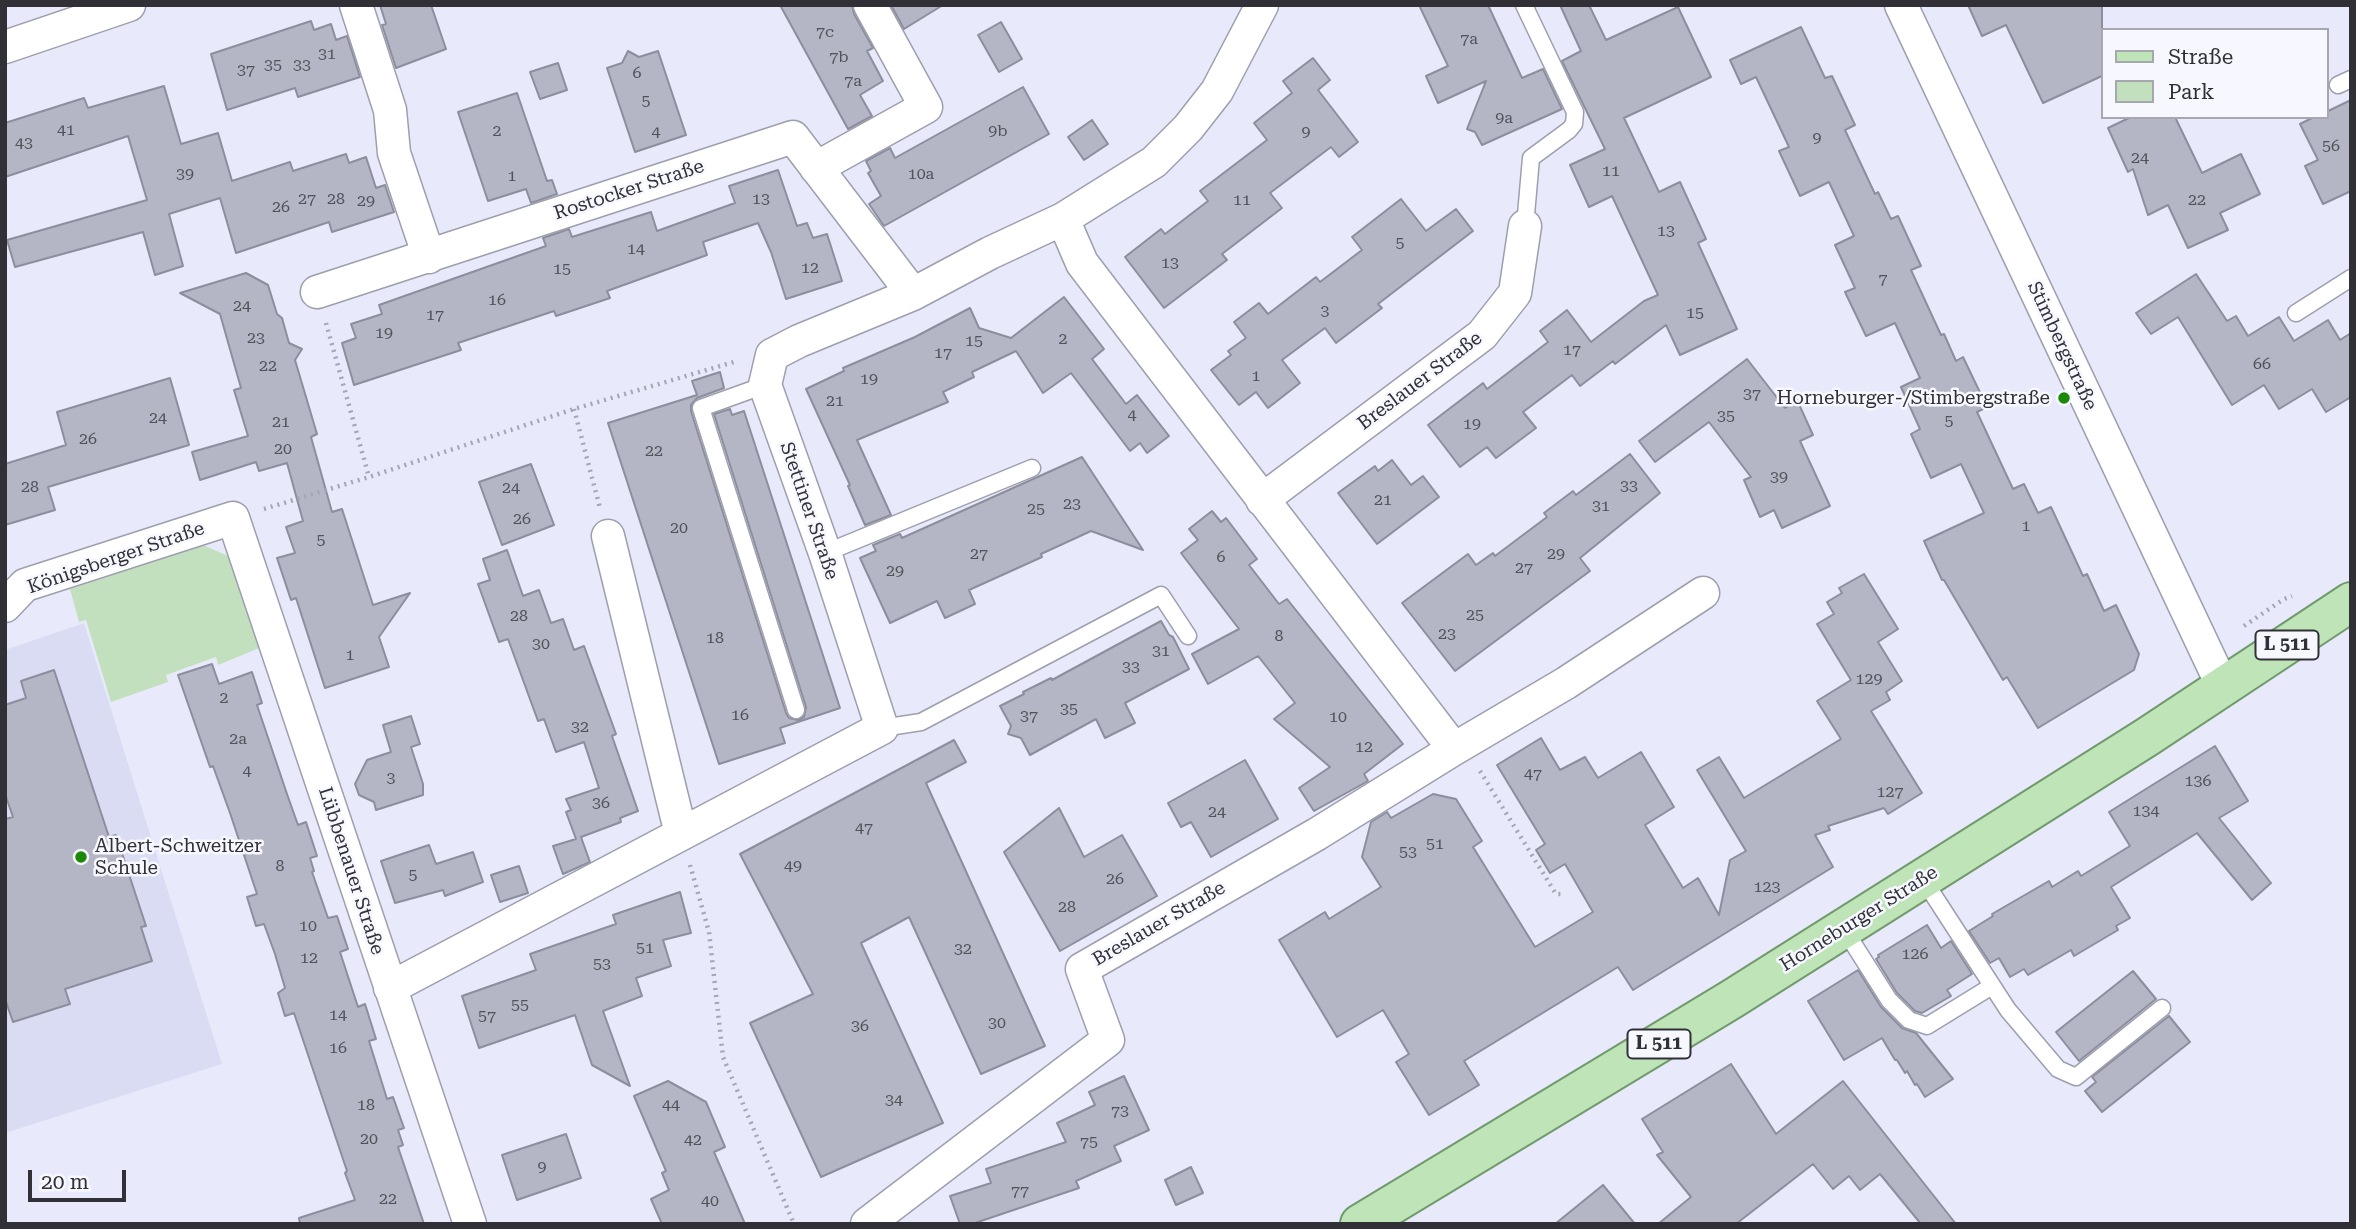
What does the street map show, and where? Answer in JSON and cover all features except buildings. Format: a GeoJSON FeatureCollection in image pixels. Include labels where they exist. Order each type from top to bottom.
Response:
{"type":"FeatureCollection","features":[{"type":"Feature","properties":{"kind":"main road","name":"Horneburger Straße"},"geometry":{"type":"LineString","coordinates":[[1360,1224],[1844,929],[2351,602]]}},
{"type":"Feature","properties":{"kind":"street"},"geometry":{"type":"LineString","coordinates":[[5,47],[129,5]]}},
{"type":"Feature","properties":{"kind":"street"},"geometry":{"type":"LineString","coordinates":[[356,5],[390,110],[394,153],[429,257]]}},
{"type":"Feature","properties":{"kind":"street"},"geometry":{"type":"LineString","coordinates":[[816,168],[926,107],[870,5]]}},
{"type":"Feature","properties":{"kind":"street"},"geometry":{"type":"LineString","coordinates":[[765,385],[772,355],[799,341],[913,294],[990,253],[1063,219],[1154,162],[1188,128],[1217,91],[1262,5]]}},
{"type":"Feature","properties":{"kind":"street","name":"Stimbergstraße"},"geometry":{"type":"LineString","coordinates":[[1901,5],[2223,687]]}},
{"type":"Feature","properties":{"kind":"street","name":"Rostocker Straße"},"geometry":{"type":"LineString","coordinates":[[317,292],[793,137],[913,294]]}},
{"type":"Feature","properties":{"kind":"street"},"geometry":{"type":"LineString","coordinates":[[1063,219],[1082,263],[1262,500],[1459,746]]}},
{"type":"Feature","properties":{"kind":"street","name":"Breslauer Straße"},"geometry":{"type":"LineString","coordinates":[[1262,500],[1482,335],[1515,293],[1525,226]]}},
{"type":"Feature","properties":{"kind":"street","name":"Stettiner Straße"},"geometry":{"type":"LineString","coordinates":[[765,385],[825,553],[882,728]]}},
{"type":"Feature","properties":{"kind":"street","name":"Königsberger Straße"},"geometry":{"type":"LineString","coordinates":[[5,606],[25,585],[233,518]]}},
{"type":"Feature","properties":{"kind":"street","name":"Lübbenauer Straße"},"geometry":{"type":"LineString","coordinates":[[233,518],[470,1224]]}},
{"type":"Feature","properties":{"kind":"street"},"geometry":{"type":"LineString","coordinates":[[608,536],[681,834]]}},
{"type":"Feature","properties":{"kind":"street","name":"Breslauer Straße"},"geometry":{"type":"LineString","coordinates":[[867,1224],[1108,1040],[1082,969],[1317,834],[1566,683],[1703,593]]}},
{"type":"Feature","properties":{"kind":"street"},"geometry":{"type":"LineString","coordinates":[[390,988],[882,728]]}},
{"type":"Feature","properties":{"kind":"lane"},"geometry":{"type":"LineString","coordinates":[[1524,5],[1575,112],[1574,124],[1569,130],[1531,158],[1525,226]]}},
{"type":"Feature","properties":{"kind":"lane"},"geometry":{"type":"LineString","coordinates":[[2296,313],[2351,278]]}},
{"type":"Feature","properties":{"kind":"lane"},"geometry":{"type":"LineString","coordinates":[[765,385],[701,408],[796,710]]}},
{"type":"Feature","properties":{"kind":"lane"},"geometry":{"type":"LineString","coordinates":[[825,553],[1032,468]]}},
{"type":"Feature","properties":{"kind":"lane"},"geometry":{"type":"LineString","coordinates":[[882,728],[921,722],[1161,595],[1188,636]]}},
{"type":"Feature","properties":{"kind":"lane"},"geometry":{"type":"LineString","coordinates":[[1923,878],[2008,1010],[2057,1069],[2076,1077],[2162,1008]]}},
{"type":"Feature","properties":{"kind":"lane"},"geometry":{"type":"LineString","coordinates":[[1844,929],[1889,1000],[1909,1020],[1927,1026],[1992,986]]}},
{"type":"Feature","properties":{"kind":"path"},"geometry":{"type":"LineString","coordinates":[[317,292],[369,477]]}},
{"type":"Feature","properties":{"kind":"path"},"geometry":{"type":"LineString","coordinates":[[233,518],[369,477],[574,409],[723,364],[772,355]]}},
{"type":"Feature","properties":{"kind":"path"},"geometry":{"type":"LineString","coordinates":[[574,409],[608,536]]}},
{"type":"Feature","properties":{"kind":"path"},"geometry":{"type":"LineString","coordinates":[[1459,746],[1556,894],[1563,894]]}},
{"type":"Feature","properties":{"kind":"path"},"geometry":{"type":"LineString","coordinates":[[681,834],[709,932],[723,1057],[793,1224]]}},
{"type":"Feature","properties":{"kind":"shaded area","name":"Albert-Schweitzer Schule"},"geometry":{"type":"Polygon","coordinates":[[[84,623],[222,1064],[5,1133],[5,650],[84,623]]]}},
{"type":"Feature","properties":{"kind":"green space"},"geometry":{"type":"Polygon","coordinates":[[[203,545],[226,555],[240,570],[264,646],[218,665],[216,657],[166,675],[168,682],[111,702],[86,620],[79,622],[70,589],[203,545]]]}},
{"type":"Feature","properties":{"kind":"place","name":"Horneburger-/Stimbergstraße"},"geometry":{"type":"Point","coordinates":[2064,398]}},
{"type":"Feature","properties":{"kind":"place","name":"Albert-Schweitzer Schule"},"geometry":{"type":"Point","coordinates":[81,857]}}]}
